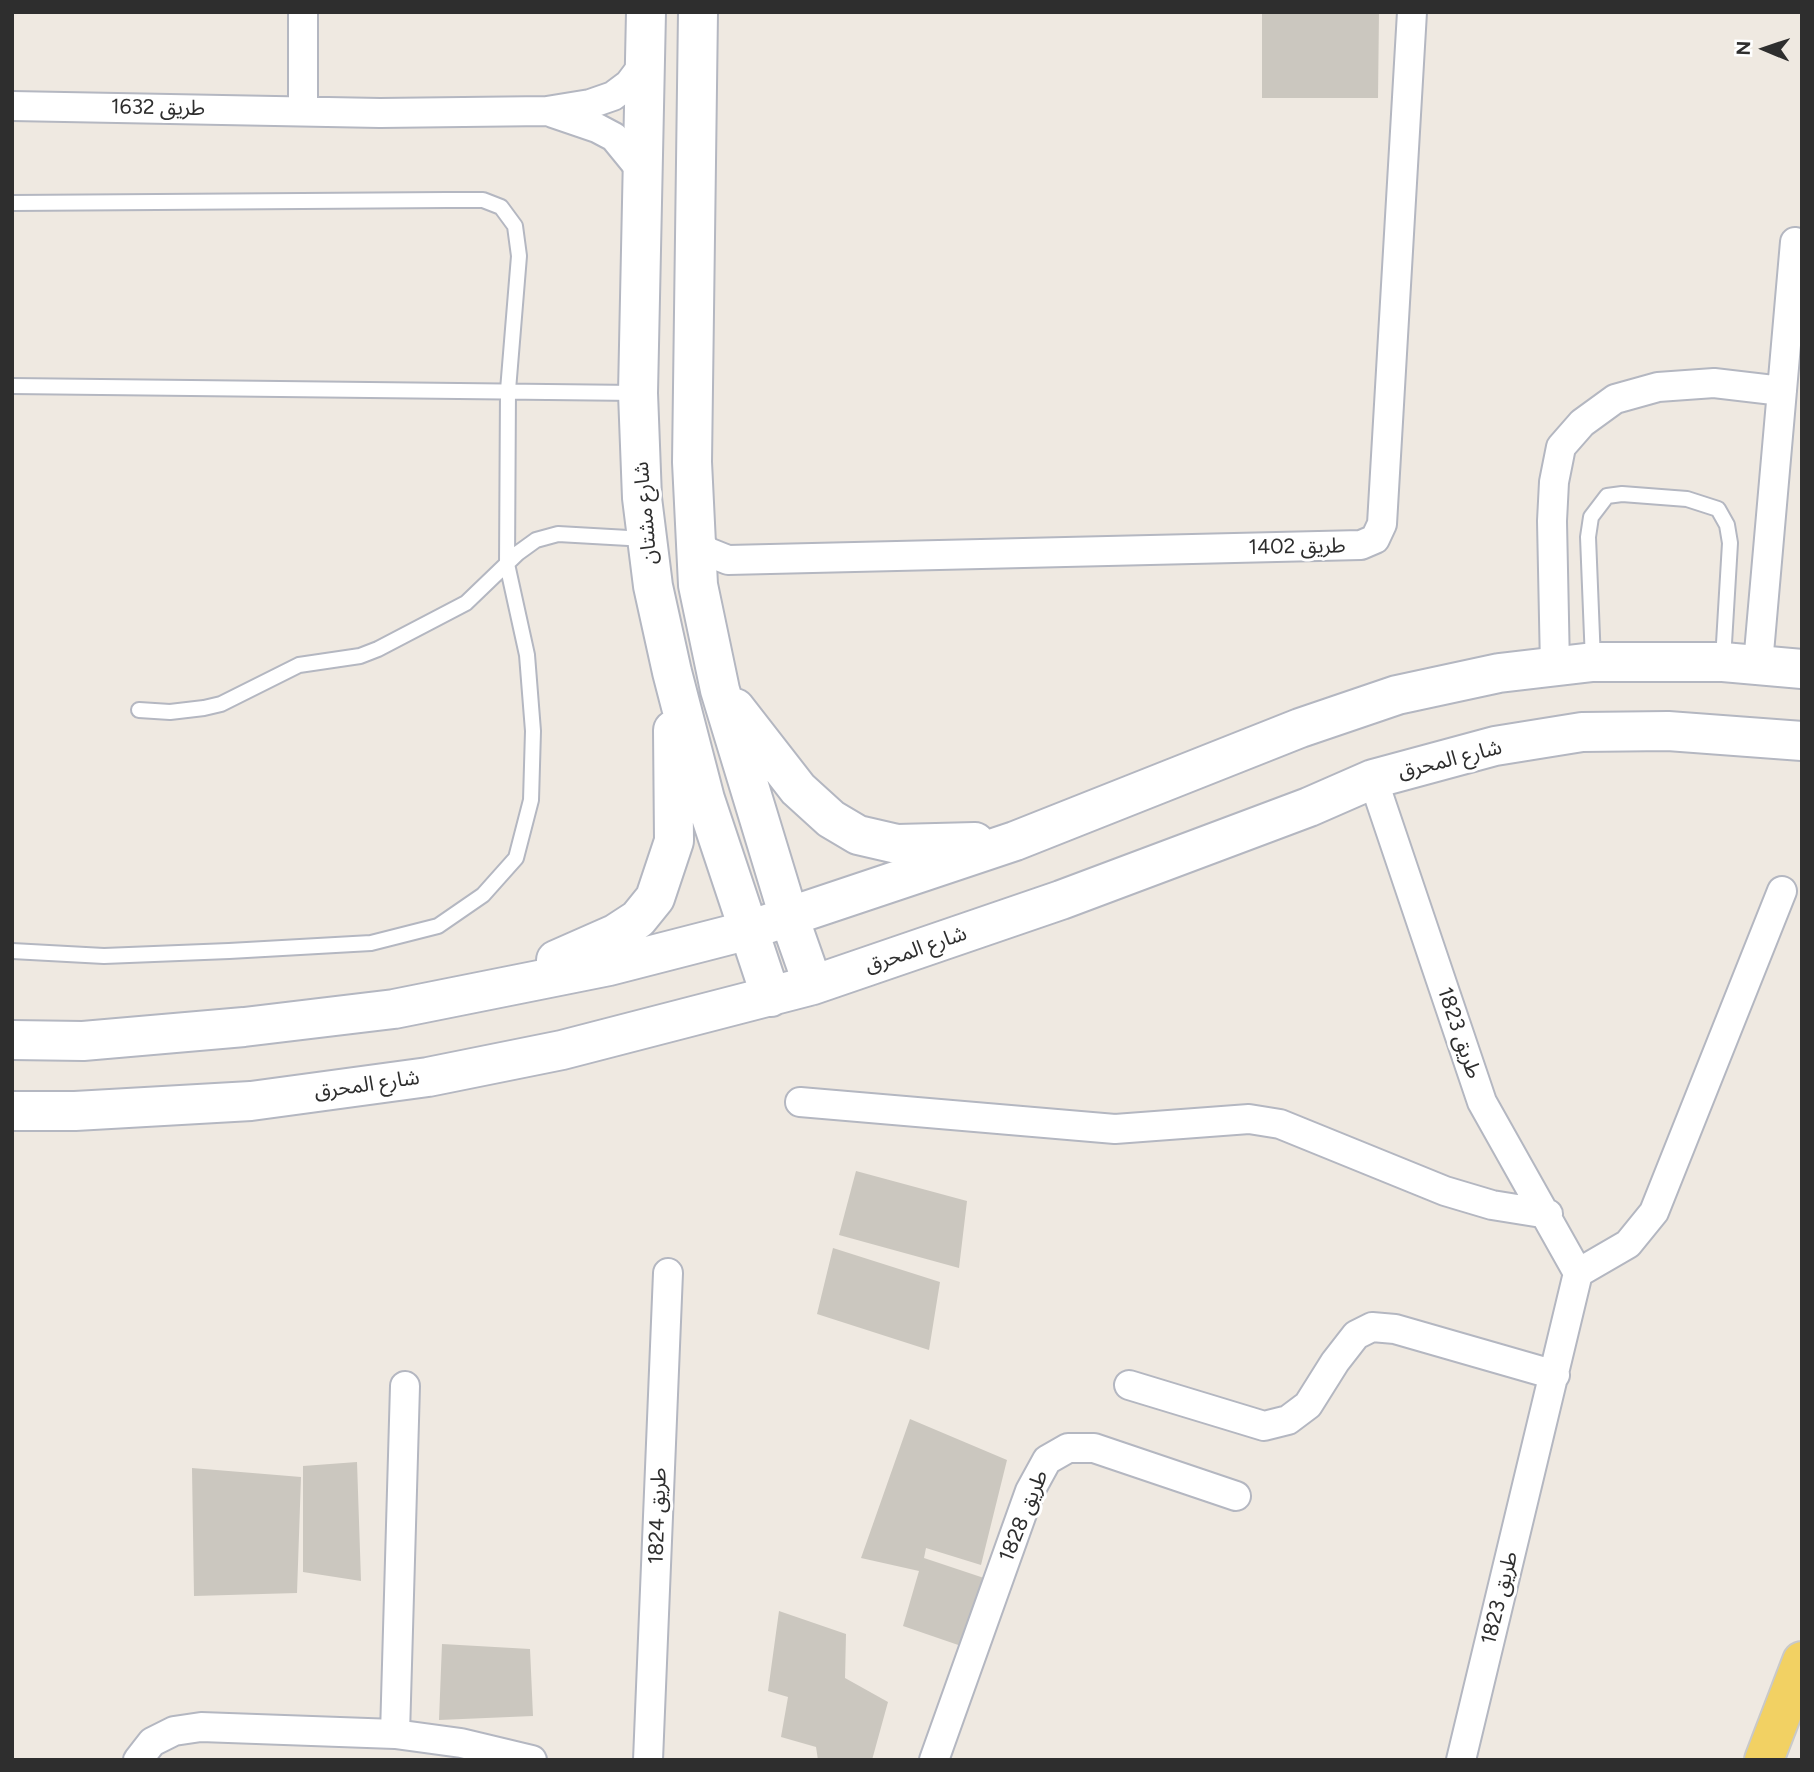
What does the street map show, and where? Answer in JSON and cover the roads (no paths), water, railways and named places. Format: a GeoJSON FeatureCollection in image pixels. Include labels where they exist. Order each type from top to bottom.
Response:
{"type":"FeatureCollection","features":[{"type":"Feature","properties":{"kind":"main road","name":"شارع مشتان"},"geometry":{"type":"LineString","coordinates":[[646,12],[638,393],[642,498],[647,540],[653,586],[672,672],[705,799],[771,998]]}},
{"type":"Feature","properties":{"kind":"main road"},"geometry":{"type":"LineString","coordinates":[[698,12],[692,462],[694,540],[700,597],[720,690],[789,917],[813,985]]}},
{"type":"Feature","properties":{"kind":"main road"},"geometry":{"type":"LineString","coordinates":[[640,448],[672,444],[692,462]]}},
{"type":"Feature","properties":{"kind":"main road"},"geometry":{"type":"LineString","coordinates":[[12,1040],[83,1041],[244,1027],[394,1009],[609,966],[749,930],[1015,841],[1300,728],[1397,695],[1499,673],[1593,662],[1741,663],[1802,668]]}},
{"type":"Feature","properties":{"kind":"main road"},"geometry":{"type":"LineString","coordinates":[[474,995],[615,934],[638,919],[655,898],[674,841],[672,672]]}},
{"type":"Feature","properties":{"kind":"main road"},"geometry":{"type":"LineString","coordinates":[[720,690],[798,789],[831,819],[858,835],[897,844],[1015,841]]}},
{"type":"Feature","properties":{"kind":"main road","name":"شارع المحرق"},"geometry":{"type":"LineString","coordinates":[[12,1111],[75,1111],[251,1101],[428,1077],[562,1050],[813,985],[1060,900],[1309,807],[1373,779],[1495,746],[1582,732],[1668,731],[1802,741]]}},
{"type":"Feature","properties":{"kind":"main road"},"geometry":{"type":"LineString","coordinates":[[1764,1760],[1802,1661]]}},
{"type":"Feature","properties":{"kind":"street"},"geometry":{"type":"LineString","coordinates":[[303,12],[303,110]]}},
{"type":"Feature","properties":{"kind":"street","name":"طريق 1402"},"geometry":{"type":"LineString","coordinates":[[694,540],[708,552],[729,560],[1361,545],[1375,539],[1382,524],[1412,12]]}},
{"type":"Feature","properties":{"kind":"street","name":"طريق 1632"},"geometry":{"type":"LineString","coordinates":[[12,106],[547,111],[590,104],[613,96],[629,84],[644,64]]}},
{"type":"Feature","properties":{"kind":"street","name":"طريق 1632"},"geometry":{"type":"LineString","coordinates":[[547,111],[597,128],[614,137],[641,170]]}},
{"type":"Feature","properties":{"kind":"street"},"geometry":{"type":"LineString","coordinates":[[1741,663],[1782,391],[1795,242]]}},
{"type":"Feature","properties":{"kind":"street"},"geometry":{"type":"LineString","coordinates":[[1555,667],[1552,521],[1554,482],[1561,447],[1582,422],[1615,399],[1658,387],[1714,383],[1782,391]]}},
{"type":"Feature","properties":{"kind":"street","name":"طريق 1823"},"geometry":{"type":"LineString","coordinates":[[1373,779],[1482,1102],[1548,1214],[1578,1273],[1461,1760]]}},
{"type":"Feature","properties":{"kind":"street"},"geometry":{"type":"LineString","coordinates":[[1578,1273],[1628,1244],[1654,1212],[1782,891]]}},
{"type":"Feature","properties":{"kind":"street"},"geometry":{"type":"LineString","coordinates":[[800,1102],[1115,1129],[1249,1119],[1280,1124],[1445,1191],[1492,1205],[1548,1214]]}},
{"type":"Feature","properties":{"kind":"street","name":"طريق 1824"},"geometry":{"type":"LineString","coordinates":[[649,1760],[668,1273]]}},
{"type":"Feature","properties":{"kind":"street"},"geometry":{"type":"LineString","coordinates":[[1129,1385],[1199,1404],[1233,1419],[1264,1426],[1288,1420],[1308,1405],[1356,1335],[1372,1327],[1395,1329],[1555,1375]]}},
{"type":"Feature","properties":{"kind":"street"},"geometry":{"type":"LineString","coordinates":[[396,1734],[405,1386]]}},
{"type":"Feature","properties":{"kind":"street","name":"طريق 1828"},"geometry":{"type":"LineString","coordinates":[[934,1760],[1030,1491],[1048,1460],[1068,1448],[1094,1448],[1236,1496]]}},
{"type":"Feature","properties":{"kind":"street"},"geometry":{"type":"LineString","coordinates":[[138,1760],[152,1742],[174,1731],[201,1727],[396,1734],[461,1743],[532,1760]]}},
{"type":"Feature","properties":{"kind":"lane"},"geometry":{"type":"LineString","coordinates":[[12,203],[483,200],[501,207],[515,226],[519,256],[509,390],[507,564],[527,654],[533,731],[531,800],[516,858],[483,895],[438,926],[371,943],[104,956],[12,951]]}},
{"type":"Feature","properties":{"kind":"lane"},"geometry":{"type":"LineString","coordinates":[[12,386],[638,393]]}},
{"type":"Feature","properties":{"kind":"lane"},"geometry":{"type":"LineString","coordinates":[[1593,662],[1588,537],[1591,517],[1607,496],[1622,494],[1688,499],[1718,509],[1727,524],[1730,543],[1741,663]]}},
{"type":"Feature","properties":{"kind":"lane"},"geometry":{"type":"LineString","coordinates":[[139,710],[170,712],[213,706],[299,665],[360,656],[378,649],[466,603],[536,540],[558,534],[647,540]]}}]}
